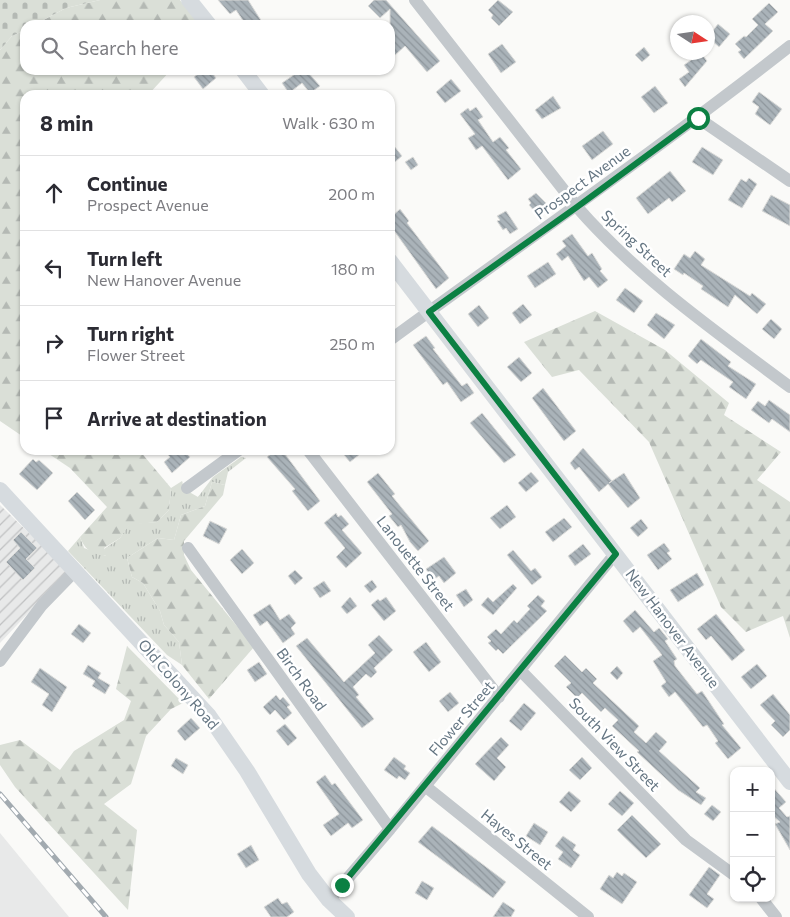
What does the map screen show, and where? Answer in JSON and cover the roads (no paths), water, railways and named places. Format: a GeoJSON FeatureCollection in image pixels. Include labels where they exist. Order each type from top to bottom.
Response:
{"type":"FeatureCollection","features":[{"type":"Feature","properties":{"kind":"main road"},"geometry":{"type":"LineString","coordinates":[[190,0],[205,20]]}},
{"type":"Feature","properties":{"kind":"main road"},"geometry":{"type":"LineString","coordinates":[[247,75],[258,90]]}},
{"type":"Feature","properties":{"kind":"main road","name":"New Hanover Avenue"},"geometry":{"type":"LineString","coordinates":[[395,268],[790,782]]}},
{"type":"Feature","properties":{"kind":"main road","name":"Old Colony Road"},"geometry":{"type":"LineString","coordinates":[[0,490],[209,716],[246,771],[309,874],[329,900],[347,917]]}},
{"type":"Feature","properties":{"kind":"street","name":"Spring Street"},"geometry":{"type":"LineString","coordinates":[[415,0],[577,207],[602,236],[648,279],[790,387]]}},
{"type":"Feature","properties":{"kind":"street","name":"Prospect Avenue"},"geometry":{"type":"LineString","coordinates":[[395,336],[577,207],[698,118],[790,46]]}},
{"type":"Feature","properties":{"kind":"street"},"geometry":{"type":"LineString","coordinates":[[698,118],[790,181]]}},
{"type":"Feature","properties":{"kind":"street"},"geometry":{"type":"LineString","coordinates":[[187,488],[232,455]]}},
{"type":"Feature","properties":{"kind":"street","name":"Lanouette Street"},"geometry":{"type":"LineString","coordinates":[[312,455],[499,697]]}},
{"type":"Feature","properties":{"kind":"street","name":"Birch Road"},"geometry":{"type":"LineString","coordinates":[[188,548],[390,829]]}},
{"type":"Feature","properties":{"kind":"street","name":"Flower Street"},"geometry":{"type":"LineString","coordinates":[[329,900],[390,829],[616,554]]}},
{"type":"Feature","properties":{"kind":"street"},"geometry":{"type":"LineString","coordinates":[[0,661],[42,606],[76,570]]}},
{"type":"Feature","properties":{"kind":"street","name":"South View Street"},"geometry":{"type":"LineString","coordinates":[[521,671],[686,840],[730,872]]}},
{"type":"Feature","properties":{"kind":"street","name":"Hayes Street"},"geometry":{"type":"LineString","coordinates":[[425,786],[588,917]]}},
{"type":"Feature","properties":{"kind":"street"},"geometry":{"type":"LineString","coordinates":[[764,902],[776,917]]}},
{"type":"Feature","properties":{"kind":"railway"},"geometry":{"type":"LineString","coordinates":[[0,794],[106,917]]}}]}
